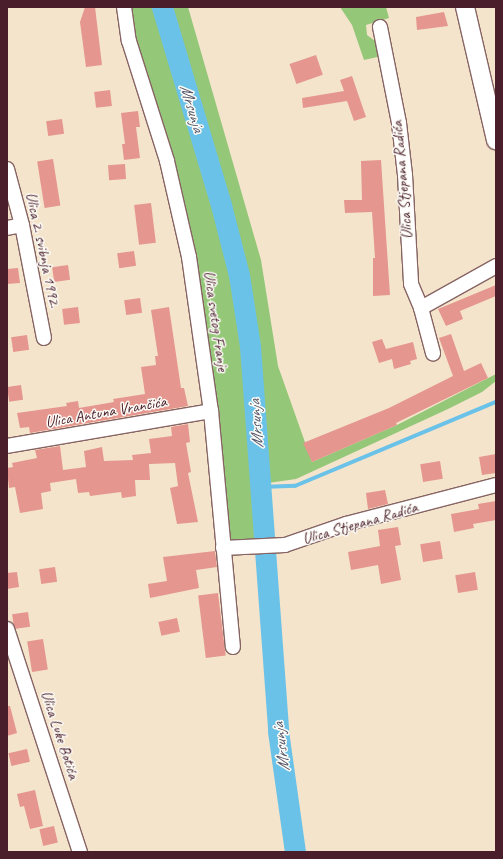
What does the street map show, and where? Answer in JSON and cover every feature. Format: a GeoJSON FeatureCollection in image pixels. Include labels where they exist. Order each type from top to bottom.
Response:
{"type":"FeatureCollection","features":[{"type":"Feature","properties":{"kind":"main road"},"geometry":{"type":"LineString","coordinates":[[465,7],[496,140]]}},
{"type":"Feature","properties":{"kind":"street","name":"Ulica svetog Franje"},"geometry":{"type":"LineString","coordinates":[[124,7],[129,41],[179,208],[200,325],[211,412],[233,647]]}},
{"type":"Feature","properties":{"kind":"street","name":"Ulica Stjepana Radića"},"geometry":{"type":"LineString","coordinates":[[380,27],[399,123],[404,168],[411,284],[421,308],[433,353]]}},
{"type":"Feature","properties":{"kind":"street","name":"Ulica 2. svibnja 1992."},"geometry":{"type":"LineString","coordinates":[[7,169],[22,225],[44,338]]}},
{"type":"Feature","properties":{"kind":"street"},"geometry":{"type":"LineString","coordinates":[[7,228],[22,225]]}},
{"type":"Feature","properties":{"kind":"street"},"geometry":{"type":"LineString","coordinates":[[421,308],[496,266]]}},
{"type":"Feature","properties":{"kind":"street","name":"Ulica Antuna Vrančića"},"geometry":{"type":"LineString","coordinates":[[7,446],[211,412]]}},
{"type":"Feature","properties":{"kind":"street","name":"Ulica Stjepana Radića"},"geometry":{"type":"LineString","coordinates":[[223,548],[285,545],[346,524],[496,485]]}},
{"type":"Feature","properties":{"kind":"street","name":"Ulica Luke Botića"},"geometry":{"type":"LineString","coordinates":[[7,629],[80,852]]}},
{"type":"Feature","properties":{"kind":"green space"},"geometry":{"type":"Polygon","coordinates":[[[128,7],[153,7],[230,270],[241,345],[257,540],[236,542],[231,540],[227,532],[208,345],[136,49],[128,7]]]}},
{"type":"Feature","properties":{"kind":"green space"},"geometry":{"type":"Polygon","coordinates":[[[169,7],[188,7],[261,260],[278,366],[312,462],[397,425],[496,374],[496,381],[482,392],[448,409],[296,479],[268,483],[253,307],[245,271],[169,7]]]}},
{"type":"Feature","properties":{"kind":"green space"},"geometry":{"type":"Polygon","coordinates":[[[340,7],[386,7],[389,18],[366,25],[367,35],[379,44],[382,56],[364,60],[352,25],[340,7]]]}},
{"type":"Feature","properties":{"kind":"building"},"geometry":{"type":"Polygon","coordinates":[[[85,7],[95,7],[102,65],[86,67],[80,22],[85,7]]]}},
{"type":"Feature","properties":{"kind":"building"},"geometry":{"type":"Polygon","coordinates":[[[444,12],[448,26],[417,30],[416,17],[444,12]]]}},
{"type":"Feature","properties":{"kind":"building"},"geometry":{"type":"Polygon","coordinates":[[[316,55],[323,75],[296,84],[290,64],[316,55]]]}},
{"type":"Feature","properties":{"kind":"building"},"geometry":{"type":"Polygon","coordinates":[[[352,76],[366,117],[354,121],[347,101],[303,108],[302,98],[344,91],[340,80],[352,76]]]}},
{"type":"Feature","properties":{"kind":"building"},"geometry":{"type":"Polygon","coordinates":[[[110,90],[112,106],[96,108],[94,92],[110,90]]]}},
{"type":"Feature","properties":{"kind":"building"},"geometry":{"type":"Polygon","coordinates":[[[138,111],[140,127],[136,127],[140,158],[124,160],[122,144],[125,144],[121,113],[138,111]]]}},
{"type":"Feature","properties":{"kind":"building"},"geometry":{"type":"Polygon","coordinates":[[[62,119],[64,134],[48,136],[46,121],[62,119]]]}},
{"type":"Feature","properties":{"kind":"building"},"geometry":{"type":"Polygon","coordinates":[[[53,159],[60,205],[45,208],[37,162],[53,159]]]}},
{"type":"Feature","properties":{"kind":"building"},"geometry":{"type":"Polygon","coordinates":[[[381,160],[390,295],[373,296],[373,258],[375,258],[372,212],[345,213],[344,200],[362,200],[361,161],[381,160]]]}},
{"type":"Feature","properties":{"kind":"building"},"geometry":{"type":"Polygon","coordinates":[[[125,164],[126,179],[109,180],[108,165],[125,164]]]}},
{"type":"Feature","properties":{"kind":"building"},"geometry":{"type":"Polygon","coordinates":[[[151,203],[156,243],[139,245],[134,205],[151,203]]]}},
{"type":"Feature","properties":{"kind":"building"},"geometry":{"type":"Polygon","coordinates":[[[134,251],[136,266],[119,268],[117,253],[134,251]]]}},
{"type":"Feature","properties":{"kind":"building"},"geometry":{"type":"Polygon","coordinates":[[[68,265],[70,280],[54,282],[52,267],[68,265]]]}},
{"type":"Feature","properties":{"kind":"building"},"geometry":{"type":"Polygon","coordinates":[[[18,268],[20,283],[7,284],[7,269],[18,268]]]}},
{"type":"Feature","properties":{"kind":"building"},"geometry":{"type":"Polygon","coordinates":[[[496,285],[496,296],[460,311],[463,319],[446,326],[438,309],[496,285]]]}},
{"type":"Feature","properties":{"kind":"building"},"geometry":{"type":"Polygon","coordinates":[[[140,298],[142,313],[126,315],[124,300],[140,298]]]}},
{"type":"Feature","properties":{"kind":"building"},"geometry":{"type":"Polygon","coordinates":[[[78,307],[80,323],[64,325],[62,309],[78,307]]]}},
{"type":"Feature","properties":{"kind":"building"},"geometry":{"type":"Polygon","coordinates":[[[169,307],[181,388],[184,388],[188,406],[30,433],[29,427],[20,428],[17,413],[67,406],[66,403],[78,401],[79,408],[114,402],[113,399],[145,394],[141,367],[156,365],[155,356],[158,356],[151,310],[169,307]]]}},
{"type":"Feature","properties":{"kind":"building"},"geometry":{"type":"Polygon","coordinates":[[[451,334],[464,371],[481,363],[488,378],[396,423],[397,425],[312,462],[303,443],[389,408],[453,376],[439,338],[451,334]]]}},
{"type":"Feature","properties":{"kind":"building"},"geometry":{"type":"Polygon","coordinates":[[[27,335],[29,350],[13,352],[11,337],[27,335]]]}},
{"type":"Feature","properties":{"kind":"building"},"geometry":{"type":"Polygon","coordinates":[[[382,339],[386,349],[413,342],[417,359],[410,361],[411,364],[394,369],[392,359],[379,363],[372,342],[382,339]]]}},
{"type":"Feature","properties":{"kind":"building"},"geometry":{"type":"Polygon","coordinates":[[[21,385],[23,400],[9,402],[7,387],[21,385]]]}},
{"type":"Feature","properties":{"kind":"building"},"geometry":{"type":"Polygon","coordinates":[[[188,424],[190,442],[186,443],[191,472],[188,473],[198,522],[177,524],[170,488],[178,486],[175,463],[149,464],[150,480],[135,480],[136,496],[122,498],[121,492],[90,496],[89,492],[78,493],[76,479],[50,483],[51,491],[41,493],[43,509],[20,513],[15,487],[9,488],[7,468],[13,467],[12,463],[37,458],[35,450],[60,446],[63,470],[86,467],[84,451],[102,447],[104,461],[133,460],[132,455],[151,453],[149,439],[172,436],[171,427],[188,424]]]}},
{"type":"Feature","properties":{"kind":"building"},"geometry":{"type":"Polygon","coordinates":[[[496,454],[496,473],[482,475],[479,457],[496,454]]]}},
{"type":"Feature","properties":{"kind":"building"},"geometry":{"type":"Polygon","coordinates":[[[440,461],[443,479],[423,482],[420,464],[440,461]]]}},
{"type":"Feature","properties":{"kind":"building"},"geometry":{"type":"Polygon","coordinates":[[[385,490],[388,504],[368,509],[366,493],[385,490]]]}},
{"type":"Feature","properties":{"kind":"building"},"geometry":{"type":"Polygon","coordinates":[[[496,501],[496,520],[473,524],[474,528],[454,532],[451,514],[479,509],[478,504],[496,501]]]}},
{"type":"Feature","properties":{"kind":"building"},"geometry":{"type":"Polygon","coordinates":[[[398,527],[401,545],[395,546],[401,580],[381,584],[378,565],[351,570],[348,552],[380,546],[378,530],[398,527]]]}},
{"type":"Feature","properties":{"kind":"building"},"geometry":{"type":"Polygon","coordinates":[[[440,541],[443,559],[423,562],[420,544],[440,541]]]}},
{"type":"Feature","properties":{"kind":"building"},"geometry":{"type":"Polygon","coordinates":[[[215,551],[217,567],[196,570],[199,588],[150,598],[148,584],[167,581],[163,557],[215,551]]]}},
{"type":"Feature","properties":{"kind":"building"},"geometry":{"type":"Polygon","coordinates":[[[55,567],[57,582],[41,584],[39,569],[55,567]]]}},
{"type":"Feature","properties":{"kind":"building"},"geometry":{"type":"Polygon","coordinates":[[[17,572],[19,587],[7,589],[7,573],[17,572]]]}},
{"type":"Feature","properties":{"kind":"building"},"geometry":{"type":"Polygon","coordinates":[[[475,572],[478,590],[458,593],[455,575],[475,572]]]}},
{"type":"Feature","properties":{"kind":"building"},"geometry":{"type":"Polygon","coordinates":[[[218,593],[226,656],[206,658],[198,595],[218,593]]]}},
{"type":"Feature","properties":{"kind":"building"},"geometry":{"type":"Polygon","coordinates":[[[28,612],[30,627],[14,629],[12,614],[28,612]]]}},
{"type":"Feature","properties":{"kind":"building"},"geometry":{"type":"Polygon","coordinates":[[[177,618],[180,632],[161,636],[158,622],[177,618]]]}},
{"type":"Feature","properties":{"kind":"building"},"geometry":{"type":"Polygon","coordinates":[[[43,639],[48,670],[32,672],[27,642],[43,639]]]}},
{"type":"Feature","properties":{"kind":"building"},"geometry":{"type":"Polygon","coordinates":[[[7,706],[10,706],[17,733],[7,736],[7,706]]]}},
{"type":"Feature","properties":{"kind":"building"},"geometry":{"type":"Polygon","coordinates":[[[27,749],[30,762],[11,766],[8,753],[27,749]]]}},
{"type":"Feature","properties":{"kind":"building"},"geometry":{"type":"Polygon","coordinates":[[[35,790],[43,826],[30,829],[24,806],[20,807],[17,794],[35,790]]]}},
{"type":"Feature","properties":{"kind":"building"},"geometry":{"type":"Polygon","coordinates":[[[54,826],[58,843],[43,846],[39,829],[54,826]]]}},
{"type":"Feature","properties":{"kind":"waterway","name":"Mrsunja"},"geometry":{"type":"LineString","coordinates":[[162,7],[221,205],[239,275],[250,346],[278,731],[295,852]]}},
{"type":"Feature","properties":{"kind":"waterway"},"geometry":{"type":"LineString","coordinates":[[261,487],[295,486],[496,402]]}}]}
